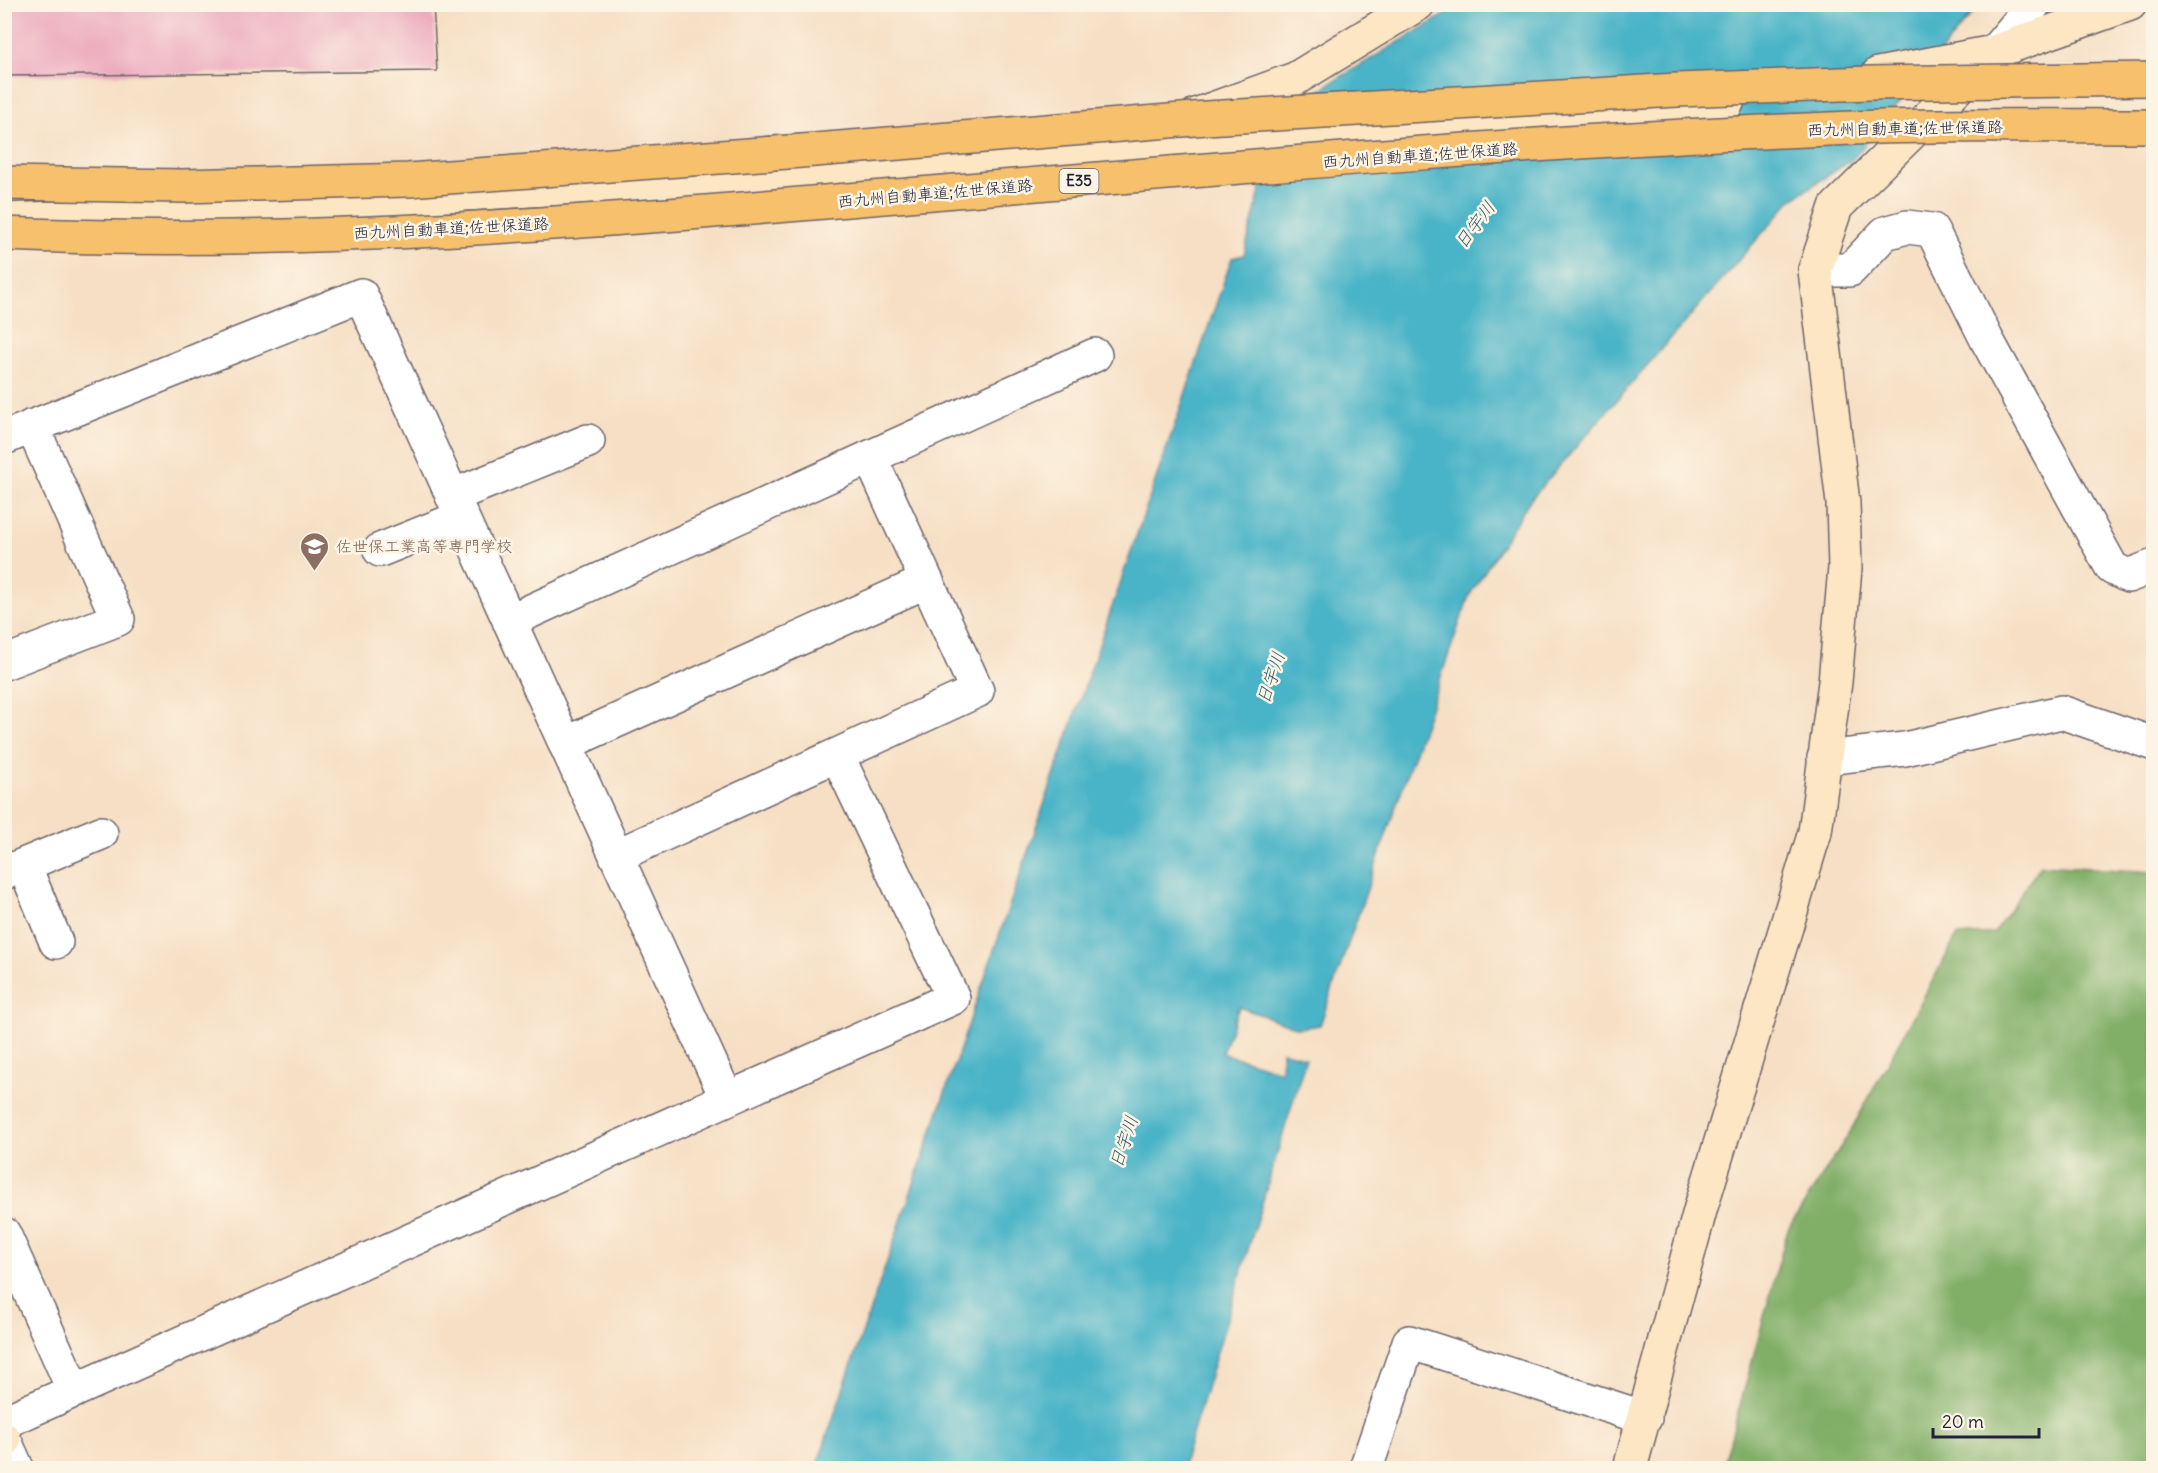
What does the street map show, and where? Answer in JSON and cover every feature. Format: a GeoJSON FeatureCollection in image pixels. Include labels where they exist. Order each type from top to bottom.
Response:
{"type":"FeatureCollection","features":[{"type":"Feature","properties":{"kind":"highway"},"geometry":{"type":"LineString","coordinates":[[4,183],[182,186],[408,180],[1206,118],[1677,90],[1882,82],[2154,79]]}},
{"type":"Feature","properties":{"kind":"highway","name":"西九州自動車道;佐世保道路"},"geometry":{"type":"LineString","coordinates":[[4,234],[221,237],[424,232],[640,217],[1214,169],[1643,138],[1834,129],[2019,125],[2154,126]]}},
{"type":"Feature","properties":{"kind":"street"},"geometry":{"type":"LineString","coordinates":[[1084,156],[1295,79],[1418,4]]}},
{"type":"Feature","properties":{"kind":"street"},"geometry":{"type":"LineString","coordinates":[[1630,1468],[1701,1207],[1815,832],[1835,682],[1845,568],[1843,503],[1815,270],[1836,207],[1994,52],[2034,4]]}},
{"type":"Feature","properties":{"kind":"street"},"geometry":{"type":"LineString","coordinates":[[4,220],[146,214],[1084,156],[1739,102],[1994,52],[2130,4]]}},
{"type":"Feature","properties":{"kind":"street"},"geometry":{"type":"LineString","coordinates":[[1815,270],[1850,270],[1885,233],[1907,227],[1932,230],[1987,340],[2112,568],[2128,576],[2154,566]]}},
{"type":"Feature","properties":{"kind":"street"},"geometry":{"type":"LineString","coordinates":[[4,663],[118,619],[18,432],[361,295],[727,1099]]}},
{"type":"Feature","properties":{"kind":"street"},"geometry":{"type":"LineString","coordinates":[[509,621],[1095,355]]}},
{"type":"Feature","properties":{"kind":"street"},"geometry":{"type":"LineString","coordinates":[[380,550],[457,506],[588,441]]}},
{"type":"Feature","properties":{"kind":"street"},"geometry":{"type":"LineString","coordinates":[[616,856],[977,691],[870,457]]}},
{"type":"Feature","properties":{"kind":"street"},"geometry":{"type":"LineString","coordinates":[[565,744],[927,581]]}},
{"type":"Feature","properties":{"kind":"street"},"geometry":{"type":"LineString","coordinates":[[1824,758],[1905,749],[2061,712],[2154,744]]}},
{"type":"Feature","properties":{"kind":"street"},"geometry":{"type":"LineString","coordinates":[[4,1422],[953,998],[837,755]]}},
{"type":"Feature","properties":{"kind":"street"},"geometry":{"type":"LineString","coordinates":[[56,942],[14,869],[102,833]]}},
{"type":"Feature","properties":{"kind":"street"},"geometry":{"type":"LineString","coordinates":[[4,1234],[74,1391]]}},
{"type":"Feature","properties":{"kind":"street"},"geometry":{"type":"LineString","coordinates":[[1366,1468],[1409,1342],[1645,1418]]}},
{"type":"Feature","properties":{"kind":"street"},"geometry":{"type":"LineString","coordinates":[[5,1440],[17,1468]]}},
{"type":"Feature","properties":{"kind":"green space"},"geometry":{"type":"Polygon","coordinates":[[[2041,865],[2153,872],[2153,1468],[1728,1468],[1724,1464],[1788,1229],[1849,1134],[1957,936],[1994,933],[2041,865]]]}},
{"type":"Feature","properties":{"kind":"water","name":"日宇川"},"geometry":{"type":"Polygon","coordinates":[[[1461,5],[1979,5],[1853,159],[1792,199],[1530,500],[1469,596],[1320,1025],[1298,1028],[1239,1007],[1222,1053],[1281,1071],[1282,1051],[1306,1058],[1182,1468],[816,1468],[1232,258],[1244,255],[1276,127],[1322,88],[1461,5]]]}},
{"type":"Feature","properties":{"kind":"building"},"geometry":{"type":"Polygon","coordinates":[[[4,4],[433,4],[437,71],[4,76],[4,4]]]}},
{"type":"Feature","properties":{"kind":"place","name":"佐世保工業高等専門学校"},"geometry":{"type":"Point","coordinates":[315,572]}}]}
